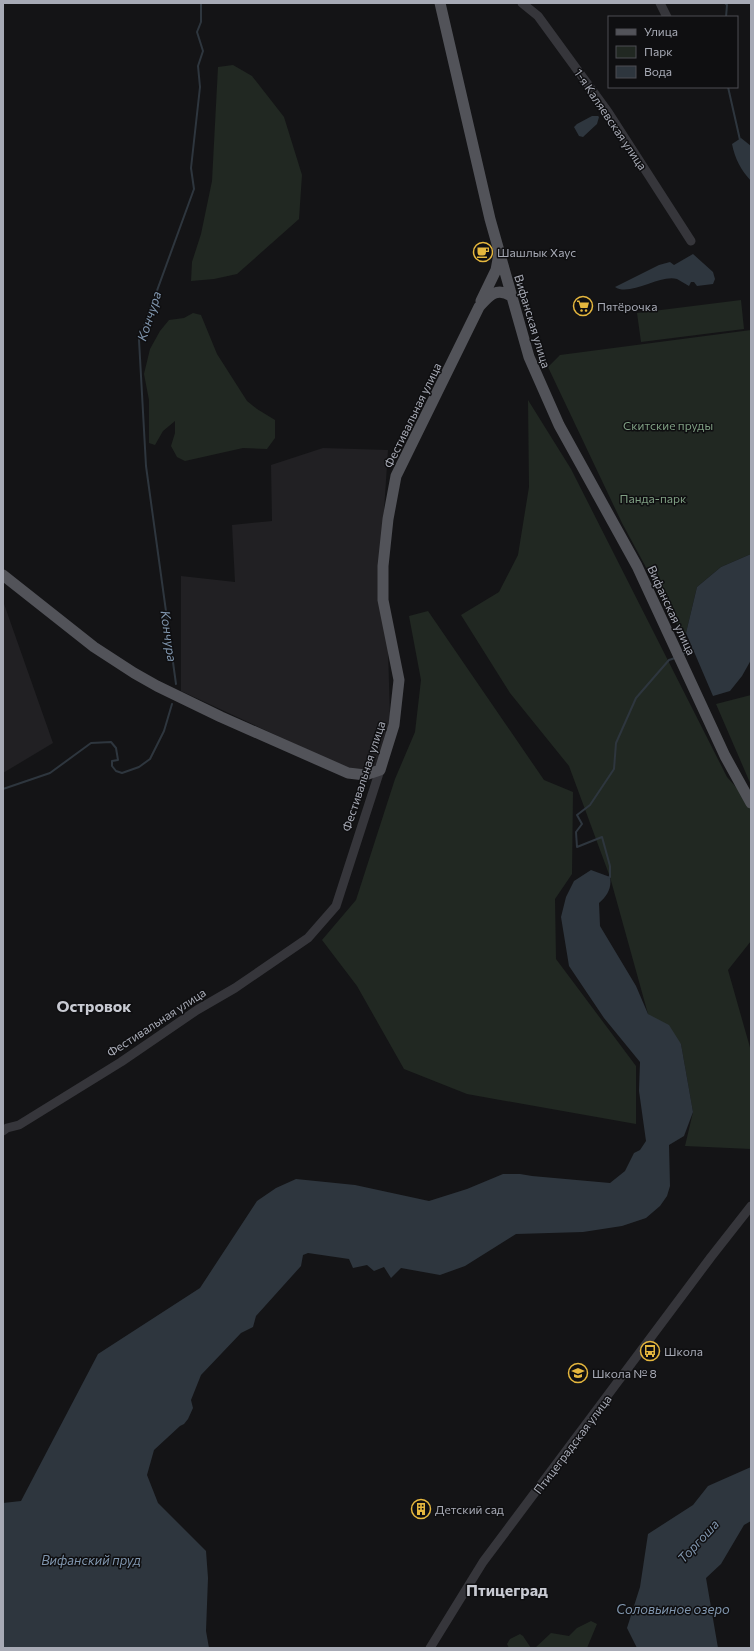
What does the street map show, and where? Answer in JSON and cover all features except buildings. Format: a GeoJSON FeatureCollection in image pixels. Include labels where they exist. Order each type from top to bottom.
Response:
{"type":"FeatureCollection","features":[{"type":"Feature","properties":{"kind":"main road","name":"Вифанская улица"},"geometry":{"type":"LineString","coordinates":[[440,3],[485,202],[529,357],[559,425],[637,566],[671,636],[725,756],[751,803]]}},
{"type":"Feature","properties":{"kind":"main road"},"geometry":{"type":"LineString","coordinates":[[479,308],[496,270],[500,251]]}},
{"type":"Feature","properties":{"kind":"main road","name":"Фестивальная улица"},"geometry":{"type":"LineString","coordinates":[[380,770],[394,725],[399,680],[383,600],[383,566],[388,519],[396,476],[479,308],[489,296],[496,292],[505,292],[511,296]]}},
{"type":"Feature","properties":{"kind":"main road"},"geometry":{"type":"LineString","coordinates":[[3,575],[94,647],[157,686],[247,729],[348,773],[365,775],[380,770]]}},
{"type":"Feature","properties":{"kind":"street","name":"1-я Каляевская улица"},"geometry":{"type":"LineString","coordinates":[[522,3],[538,16],[604,106],[691,241]]}},
{"type":"Feature","properties":{"kind":"street"},"geometry":{"type":"LineString","coordinates":[[660,3],[666,16]]}},
{"type":"Feature","properties":{"kind":"street","name":"Фестивальная улица"},"geometry":{"type":"LineString","coordinates":[[3,1131],[7,1128],[19,1125],[121,1062],[197,1010],[235,988],[308,938],[336,906],[380,770]]}},
{"type":"Feature","properties":{"kind":"street","name":"Птицеградская улица"},"geometry":{"type":"LineString","coordinates":[[430,1648],[483,1562],[751,1206]]}},
{"type":"Feature","properties":{"kind":"shaded area"},"geometry":{"type":"Polygon","coordinates":[[[323,448],[388,450],[379,587],[388,649],[390,717],[380,770],[349,769],[181,691],[181,576],[235,582],[232,525],[272,521],[271,465],[323,448]]]}},
{"type":"Feature","properties":{"kind":"shaded area"},"geometry":{"type":"Polygon","coordinates":[[[3,601],[53,743],[3,773],[3,601]]]}},
{"type":"Feature","properties":{"kind":"green space"},"geometry":{"type":"Polygon","coordinates":[[[233,65],[252,76],[284,117],[302,175],[299,219],[237,274],[214,279],[191,281],[192,262],[201,234],[212,181],[218,67],[233,65]]]}},
{"type":"Feature","properties":{"kind":"green space"},"geometry":{"type":"Polygon","coordinates":[[[741,300],[744,329],[641,342],[637,313],[741,300]]]}},
{"type":"Feature","properties":{"kind":"green space"},"geometry":{"type":"Polygon","coordinates":[[[193,313],[201,315],[217,354],[247,401],[275,420],[275,438],[267,449],[243,448],[185,461],[177,457],[171,446],[175,433],[175,421],[163,431],[155,445],[149,443],[149,400],[144,374],[150,349],[160,331],[169,320],[184,318],[193,313]]]}},
{"type":"Feature","properties":{"kind":"green space","name":"Скитские пруды"},"geometry":{"type":"Polygon","coordinates":[[[751,330],[751,554],[721,567],[697,587],[686,633],[682,634],[622,523],[548,367],[560,355],[751,330]]]}},
{"type":"Feature","properties":{"kind":"green space"},"geometry":{"type":"Polygon","coordinates":[[[528,400],[571,469],[727,777],[751,804],[751,941],[728,970],[751,1051],[751,1149],[685,1146],[693,1112],[681,1044],[648,1014],[610,877],[569,766],[510,693],[461,615],[499,592],[518,555],[529,487],[528,400]]]}},
{"type":"Feature","properties":{"kind":"green space"},"geometry":{"type":"Polygon","coordinates":[[[428,611],[544,780],[573,792],[572,874],[555,899],[556,959],[636,1066],[636,1124],[467,1094],[404,1069],[357,986],[322,940],[356,900],[395,779],[415,732],[421,680],[409,616],[428,611]]]}},
{"type":"Feature","properties":{"kind":"green space"},"geometry":{"type":"Polygon","coordinates":[[[751,695],[751,785],[716,704],[751,695]]]}},
{"type":"Feature","properties":{"kind":"green space"},"geometry":{"type":"Polygon","coordinates":[[[591,1621],[597,1624],[587,1648],[535,1648],[551,1633],[569,1636],[577,1628],[591,1621]]]}},
{"type":"Feature","properties":{"kind":"green space"},"geometry":{"type":"Polygon","coordinates":[[[520,1634],[531,1648],[509,1648],[507,1644],[510,1639],[520,1634]]]}},
{"type":"Feature","properties":{"kind":"water"},"geometry":{"type":"Polygon","coordinates":[[[592,116],[599,117],[597,124],[583,137],[579,136],[574,127],[592,116]]]}},
{"type":"Feature","properties":{"kind":"water"},"geometry":{"type":"Polygon","coordinates":[[[741,138],[751,146],[751,181],[739,164],[732,144],[741,138]]]}},
{"type":"Feature","properties":{"kind":"water"},"geometry":{"type":"Polygon","coordinates":[[[693,254],[713,272],[715,279],[713,284],[697,286],[694,282],[691,282],[689,286],[677,279],[670,278],[637,288],[621,289],[615,287],[659,265],[670,262],[674,265],[693,254]]]}},
{"type":"Feature","properties":{"kind":"water"},"geometry":{"type":"Polygon","coordinates":[[[751,554],[751,660],[742,676],[730,691],[713,696],[686,633],[697,587],[721,567],[751,554]]]}},
{"type":"Feature","properties":{"kind":"water","name":"Вифанский пруд"},"geometry":{"type":"Polygon","coordinates":[[[591,870],[610,877],[608,892],[599,903],[600,926],[636,986],[648,1014],[669,1025],[681,1044],[693,1112],[684,1136],[669,1145],[670,1186],[667,1196],[660,1206],[646,1218],[622,1226],[583,1232],[516,1234],[465,1266],[440,1275],[401,1268],[391,1278],[384,1267],[374,1271],[367,1265],[353,1268],[349,1259],[308,1253],[303,1255],[301,1266],[256,1316],[253,1327],[241,1333],[201,1375],[191,1400],[193,1408],[188,1419],[154,1450],[147,1475],[158,1503],[206,1551],[208,1578],[206,1631],[209,1648],[3,1648],[3,1503],[21,1501],[98,1354],[200,1288],[257,1201],[276,1188],[296,1179],[355,1185],[429,1201],[467,1189],[503,1174],[520,1174],[610,1183],[625,1171],[634,1153],[640,1150],[646,1141],[639,1091],[640,1062],[604,1018],[569,966],[561,917],[566,897],[574,881],[591,870]]]}},
{"type":"Feature","properties":{"kind":"water","name":"Соловьиное озеро"},"geometry":{"type":"Polygon","coordinates":[[[751,1467],[751,1521],[744,1525],[721,1564],[706,1578],[718,1648],[637,1648],[627,1628],[640,1587],[648,1534],[693,1505],[708,1486],[751,1467]]]}},
{"type":"Feature","properties":{"kind":"waterway","name":"Кончура"},"geometry":{"type":"LineString","coordinates":[[176,684],[146,466],[139,340],[194,189],[191,168],[200,87],[198,66],[203,51],[197,32],[201,22],[201,3]]}},
{"type":"Feature","properties":{"kind":"waterway"},"geometry":{"type":"LineString","coordinates":[[725,3],[727,5],[726,16]]}},
{"type":"Feature","properties":{"kind":"waterway"},"geometry":{"type":"LineString","coordinates":[[728,88],[740,140]]}},
{"type":"Feature","properties":{"kind":"waterway"},"geometry":{"type":"LineString","coordinates":[[682,654],[694,648]]}},
{"type":"Feature","properties":{"kind":"waterway"},"geometry":{"type":"LineString","coordinates":[[608,878],[610,877],[610,866],[602,837],[577,847],[576,832],[582,824],[577,815],[590,805],[614,769],[616,743],[636,698],[669,660],[675,658]]}},
{"type":"Feature","properties":{"kind":"waterway","name":"Кончура"},"geometry":{"type":"LineString","coordinates":[[3,789],[50,773],[91,743],[111,742],[116,748],[118,760],[112,761],[112,766],[116,771],[122,773],[139,767],[150,759],[164,731],[172,704]]}},
{"type":"Feature","properties":{"kind":"place","name":"Шашлык Хаус"},"geometry":{"type":"Point","coordinates":[483,252]}},
{"type":"Feature","properties":{"kind":"place","name":"Пятёрочка"},"geometry":{"type":"Point","coordinates":[583,306]}},
{"type":"Feature","properties":{"kind":"place","name":"Школа"},"geometry":{"type":"Point","coordinates":[650,1351]}},
{"type":"Feature","properties":{"kind":"place","name":"Школа № 8"},"geometry":{"type":"Point","coordinates":[578,1373]}},
{"type":"Feature","properties":{"kind":"place","name":"Детский сад"},"geometry":{"type":"Point","coordinates":[421,1509]}},
{"type":"Feature","properties":{"kind":"district","name":"Островок"},"geometry":{"type":"Point","coordinates":[94,1005]}},
{"type":"Feature","properties":{"kind":"district","name":"Птицеград"},"geometry":{"type":"Point","coordinates":[507,1589]}},
{"type":"Feature","properties":{"kind":"park label","name":"Панда-парк"},"geometry":{"type":"Point","coordinates":[653,498]}},
{"type":"Feature","properties":{"kind":"water label","name":"Торгоша"},"geometry":{"type":"Point","coordinates":[698,1541]}}]}
